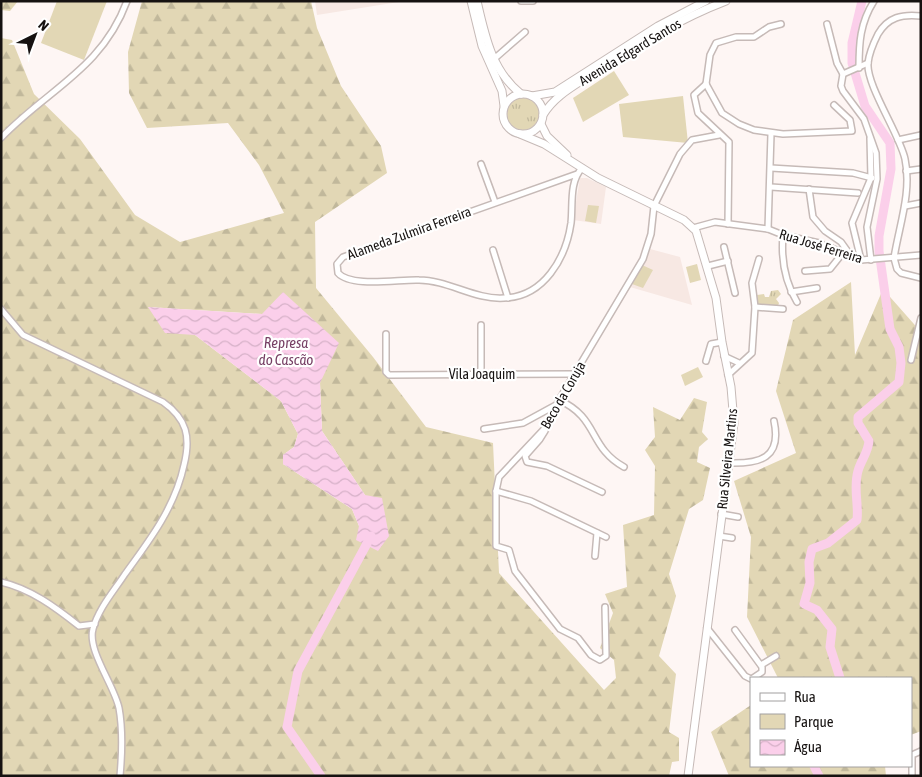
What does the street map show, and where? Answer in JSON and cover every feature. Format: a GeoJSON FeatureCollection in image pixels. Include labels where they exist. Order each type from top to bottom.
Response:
{"type":"FeatureCollection","features":[{"type":"Feature","properties":{"kind":"main road"},"geometry":{"type":"LineString","coordinates":[[471,1],[482,46],[502,91],[503,115],[506,124],[512,131],[544,144],[570,160]]}},
{"type":"Feature","properties":{"kind":"main road"},"geometry":{"type":"LineString","coordinates":[[477,1],[485,36],[494,59],[506,80],[521,94],[532,96],[538,101],[543,115],[541,124],[536,130],[520,134]]}},
{"type":"Feature","properties":{"kind":"main road","name":"Avenida Edgard Santos"},"geometry":{"type":"LineString","coordinates":[[532,96],[554,92],[658,26],[706,1]]}},
{"type":"Feature","properties":{"kind":"main road","name":"Avenida Edgard Santos"},"geometry":{"type":"LineString","coordinates":[[543,115],[555,98],[622,55],[681,21],[726,1]]}},
{"type":"Feature","properties":{"kind":"main road"},"geometry":{"type":"LineString","coordinates":[[504,106],[508,100],[521,94]]}},
{"type":"Feature","properties":{"kind":"main road"},"geometry":{"type":"LineString","coordinates":[[541,124],[547,136],[579,171],[684,220],[693,228]]}},
{"type":"Feature","properties":{"kind":"main road","name":"Rua Silveira Martins"},"geometry":{"type":"LineString","coordinates":[[688,776],[729,463],[734,406],[724,356],[716,298],[700,241],[693,228]]}},
{"type":"Feature","properties":{"kind":"street"},"geometry":{"type":"LineString","coordinates":[[1,138],[96,56],[116,28],[127,1]]}},
{"type":"Feature","properties":{"kind":"street"},"geometry":{"type":"LineString","coordinates":[[521,1],[534,1]]}},
{"type":"Feature","properties":{"kind":"street"},"geometry":{"type":"LineString","coordinates":[[859,68],[860,37],[864,20],[874,1]]}},
{"type":"Feature","properties":{"kind":"street"},"geometry":{"type":"LineString","coordinates":[[921,16],[899,16],[887,22],[878,35],[868,63],[872,80],[905,160],[905,206],[894,258],[898,272],[921,278]]}},
{"type":"Feature","properties":{"kind":"street"},"geometry":{"type":"LineString","coordinates":[[781,24],[769,27],[758,36],[736,37],[716,43],[710,55],[706,84],[719,108],[726,117],[739,124],[771,134],[852,131],[850,120],[834,105]]}},
{"type":"Feature","properties":{"kind":"street"},"geometry":{"type":"LineString","coordinates":[[826,24],[837,63],[843,74],[841,80],[843,91],[860,111],[870,132],[874,179],[867,227],[871,260]]}},
{"type":"Feature","properties":{"kind":"street"},"geometry":{"type":"LineString","coordinates":[[494,59],[525,32]]}},
{"type":"Feature","properties":{"kind":"street"},"geometry":{"type":"LineString","coordinates":[[843,74],[868,63]]}},
{"type":"Feature","properties":{"kind":"street"},"geometry":{"type":"LineString","coordinates":[[706,84],[696,92],[693,98],[700,117],[719,135],[727,139],[730,151],[728,224]]}},
{"type":"Feature","properties":{"kind":"street"},"geometry":{"type":"LineString","coordinates":[[768,229],[771,187],[771,134]]}},
{"type":"Feature","properties":{"kind":"street"},"geometry":{"type":"LineString","coordinates":[[654,206],[680,154],[687,145],[697,138],[719,135]]}},
{"type":"Feature","properties":{"kind":"street"},"geometry":{"type":"LineString","coordinates":[[898,140],[921,135]]}},
{"type":"Feature","properties":{"kind":"street"},"geometry":{"type":"LineString","coordinates":[[481,164],[494,202]]}},
{"type":"Feature","properties":{"kind":"street"},"geometry":{"type":"LineString","coordinates":[[771,168],[843,172],[874,179]]}},
{"type":"Feature","properties":{"kind":"street"},"geometry":{"type":"LineString","coordinates":[[906,171],[921,169]]}},
{"type":"Feature","properties":{"kind":"street","name":"Alameda Zulmira Ferreira"},"geometry":{"type":"LineString","coordinates":[[579,171],[571,224],[558,264],[542,283],[524,293],[508,298],[494,298],[420,280],[350,280],[340,275],[337,269],[337,264],[343,256],[494,202],[579,171]]}},
{"type":"Feature","properties":{"kind":"street"},"geometry":{"type":"LineString","coordinates":[[861,260],[852,223],[874,179]]}},
{"type":"Feature","properties":{"kind":"street"},"geometry":{"type":"LineString","coordinates":[[771,187],[858,193]]}},
{"type":"Feature","properties":{"kind":"street"},"geometry":{"type":"LineString","coordinates":[[809,189],[813,217],[825,231],[842,242],[852,258]]}},
{"type":"Feature","properties":{"kind":"street"},"geometry":{"type":"LineString","coordinates":[[905,206],[921,204]]}},
{"type":"Feature","properties":{"kind":"street","name":"Beco da Coruja"},"geometry":{"type":"LineString","coordinates":[[605,607],[606,656],[600,660],[591,656],[578,638],[560,629],[515,571],[509,550],[496,546],[496,491],[499,477],[547,426],[574,374],[646,252],[651,234],[654,206]]}},
{"type":"Feature","properties":{"kind":"street","name":"Rua José Ferreira"},"geometry":{"type":"LineString","coordinates":[[693,228],[709,222],[768,229],[783,235],[814,242],[861,260],[921,254]]}},
{"type":"Feature","properties":{"kind":"street"},"geometry":{"type":"LineString","coordinates":[[783,235],[782,250],[787,282],[797,302]]}},
{"type":"Feature","properties":{"kind":"street"},"geometry":{"type":"LineString","coordinates":[[724,247],[735,293]]}},
{"type":"Feature","properties":{"kind":"street"},"geometry":{"type":"LineString","coordinates":[[493,250],[508,298]]}},
{"type":"Feature","properties":{"kind":"street"},"geometry":{"type":"LineString","coordinates":[[804,271],[830,269],[842,254]]}},
{"type":"Feature","properties":{"kind":"street"},"geometry":{"type":"LineString","coordinates":[[728,375],[752,353],[755,307],[753,279],[759,259]]}},
{"type":"Feature","properties":{"kind":"street"},"geometry":{"type":"LineString","coordinates":[[708,266],[728,261]]}},
{"type":"Feature","properties":{"kind":"street"},"geometry":{"type":"LineString","coordinates":[[791,292],[818,288]]}},
{"type":"Feature","properties":{"kind":"street"},"geometry":{"type":"LineString","coordinates":[[755,307],[783,309]]}},
{"type":"Feature","properties":{"kind":"street"},"geometry":{"type":"LineString","coordinates":[[1,309],[11,323],[29,339],[163,402],[176,411],[188,439],[182,475],[174,500],[151,538],[105,602],[95,624],[92,640],[119,708],[122,744],[120,776]]}},
{"type":"Feature","properties":{"kind":"street"},"geometry":{"type":"LineString","coordinates":[[912,360],[921,318]]}},
{"type":"Feature","properties":{"kind":"street"},"geometry":{"type":"LineString","coordinates":[[481,325],[482,375]]}},
{"type":"Feature","properties":{"kind":"street","name":"Vila Joaquim"},"geometry":{"type":"LineString","coordinates":[[386,334],[386,372],[390,375],[574,374]]}},
{"type":"Feature","properties":{"kind":"street"},"geometry":{"type":"LineString","coordinates":[[706,361],[711,344],[722,342]]}},
{"type":"Feature","properties":{"kind":"street"},"geometry":{"type":"LineString","coordinates":[[724,356],[739,363]]}},
{"type":"Feature","properties":{"kind":"street"},"geometry":{"type":"LineString","coordinates":[[484,429],[523,422],[558,403],[580,414],[593,429],[600,449],[624,467]]}},
{"type":"Feature","properties":{"kind":"street"},"geometry":{"type":"LineString","coordinates":[[729,463],[753,462],[767,456],[772,450],[777,437],[774,421]]}},
{"type":"Feature","properties":{"kind":"street"},"geometry":{"type":"LineString","coordinates":[[547,426],[540,439],[525,456],[525,460],[529,463],[547,466],[602,492]]}},
{"type":"Feature","properties":{"kind":"street"},"geometry":{"type":"LineString","coordinates":[[496,491],[531,501],[606,537]]}},
{"type":"Feature","properties":{"kind":"street"},"geometry":{"type":"LineString","coordinates":[[722,514],[738,517]]}},
{"type":"Feature","properties":{"kind":"street"},"geometry":{"type":"LineString","coordinates":[[595,556],[597,533]]}},
{"type":"Feature","properties":{"kind":"street"},"geometry":{"type":"LineString","coordinates":[[719,536],[732,538]]}},
{"type":"Feature","properties":{"kind":"street"},"geometry":{"type":"LineString","coordinates":[[1,582],[22,588],[42,599],[79,626],[95,624]]}},
{"type":"Feature","properties":{"kind":"street"},"geometry":{"type":"LineString","coordinates":[[707,628],[750,678]]}},
{"type":"Feature","properties":{"kind":"street"},"geometry":{"type":"LineString","coordinates":[[735,630],[761,665],[762,672],[754,677]]}},
{"type":"Feature","properties":{"kind":"street"},"geometry":{"type":"LineString","coordinates":[[761,665],[776,656]]}},
{"type":"Feature","properties":{"kind":"street"},"geometry":{"type":"LineString","coordinates":[[912,776],[912,755],[921,751]]}},
{"type":"Feature","properties":{"kind":"shaded area"},"geometry":{"type":"Polygon","coordinates":[[[315,1],[405,1],[317,15],[315,1]]]}},
{"type":"Feature","properties":{"kind":"shaded area"},"geometry":{"type":"Polygon","coordinates":[[[580,178],[587,178],[606,187],[601,224],[573,220],[580,178]]]}},
{"type":"Feature","properties":{"kind":"shaded area"},"geometry":{"type":"Polygon","coordinates":[[[650,249],[680,257],[692,305],[630,287],[650,249]]]}},
{"type":"Feature","properties":{"kind":"green space"},"geometry":{"type":"Polygon","coordinates":[[[1,1],[18,1],[10,11],[1,10],[1,1]]]}},
{"type":"Feature","properties":{"kind":"green space"},"geometry":{"type":"Polygon","coordinates":[[[57,1],[107,1],[84,60],[41,43],[57,1]]]}},
{"type":"Feature","properties":{"kind":"green space"},"geometry":{"type":"Polygon","coordinates":[[[142,1],[311,1],[317,28],[341,86],[381,146],[387,173],[315,222],[316,288],[373,357],[426,427],[493,443],[499,573],[604,690],[616,678],[614,660],[600,648],[613,613],[605,594],[627,587],[623,525],[654,515],[655,466],[645,450],[655,437],[653,407],[680,420],[694,398],[707,402],[702,432],[708,439],[699,447],[697,462],[710,468],[703,500],[689,509],[669,574],[676,596],[659,656],[676,674],[669,732],[679,738],[679,761],[672,762],[669,776],[1,776],[1,38],[12,40],[34,94],[80,139],[135,215],[180,242],[284,213],[259,165],[228,123],[147,128],[129,93],[128,52],[142,1]],[[148,307],[195,335],[281,401],[298,434],[294,447],[283,455],[283,464],[352,509],[359,526],[365,495],[322,431],[320,383],[262,314],[148,307]]]}},
{"type":"Feature","properties":{"kind":"green space"},"geometry":{"type":"Polygon","coordinates":[[[614,71],[629,95],[583,122],[573,98],[614,71]]]}},
{"type":"Feature","properties":{"kind":"green space"},"geometry":{"type":"Polygon","coordinates":[[[683,96],[688,143],[623,137],[619,104],[683,96]]]}},
{"type":"Feature","properties":{"kind":"green space"},"geometry":{"type":"Polygon","coordinates":[[[523,98],[535,102],[539,114],[535,126],[523,130],[511,126],[507,114],[511,102],[523,98]]]}},
{"type":"Feature","properties":{"kind":"green space"},"geometry":{"type":"Polygon","coordinates":[[[588,205],[599,206],[596,223],[585,221],[588,205]]]}},
{"type":"Feature","properties":{"kind":"green space"},"geometry":{"type":"Polygon","coordinates":[[[697,264],[701,280],[690,283],[686,267],[697,264]]]}},
{"type":"Feature","properties":{"kind":"green space"},"geometry":{"type":"Polygon","coordinates":[[[642,265],[653,270],[643,288],[632,284],[642,265]]]}},
{"type":"Feature","properties":{"kind":"green space"},"geometry":{"type":"Polygon","coordinates":[[[851,282],[855,355],[883,289],[921,332],[921,731],[912,735],[912,677],[777,677],[747,617],[751,537],[734,481],[796,453],[776,391],[793,320],[851,282]]]}},
{"type":"Feature","properties":{"kind":"green space"},"geometry":{"type":"Polygon","coordinates":[[[778,290],[781,294],[776,299],[779,303],[778,306],[758,304],[757,295],[764,294],[765,297],[769,297],[771,291],[778,290]]]}},
{"type":"Feature","properties":{"kind":"green space"},"geometry":{"type":"Polygon","coordinates":[[[698,367],[703,377],[685,386],[681,375],[698,367]]]}},
{"type":"Feature","properties":{"kind":"green space"},"geometry":{"type":"Polygon","coordinates":[[[750,706],[750,767],[885,767],[886,776],[729,776],[711,732],[750,706]]]}},
{"type":"Feature","properties":{"kind":"water","name":"Represa do Cascão"},"geometry":{"type":"Polygon","coordinates":[[[283,292],[339,343],[320,383],[322,431],[365,495],[382,498],[389,536],[378,551],[356,540],[359,526],[352,509],[283,464],[283,455],[294,447],[298,434],[281,401],[195,335],[165,333],[148,307],[262,314],[283,292]]]}},
{"type":"Feature","properties":{"kind":"waterway"},"geometry":{"type":"LineString","coordinates":[[840,677],[830,647],[832,629],[817,610],[804,604],[810,583],[809,562],[812,549],[828,543],[857,520],[857,477],[869,441],[858,423],[858,417],[899,382],[901,363],[899,347],[890,329],[879,251],[879,236],[891,169],[890,143],[865,106],[852,63],[852,43],[862,1]]}},
{"type":"Feature","properties":{"kind":"waterway"},"geometry":{"type":"LineString","coordinates":[[321,776],[287,727],[298,671],[371,536]]}},
{"type":"Feature","properties":{"kind":"waterway"},"geometry":{"type":"LineString","coordinates":[[814,767],[819,776]]}}]}
